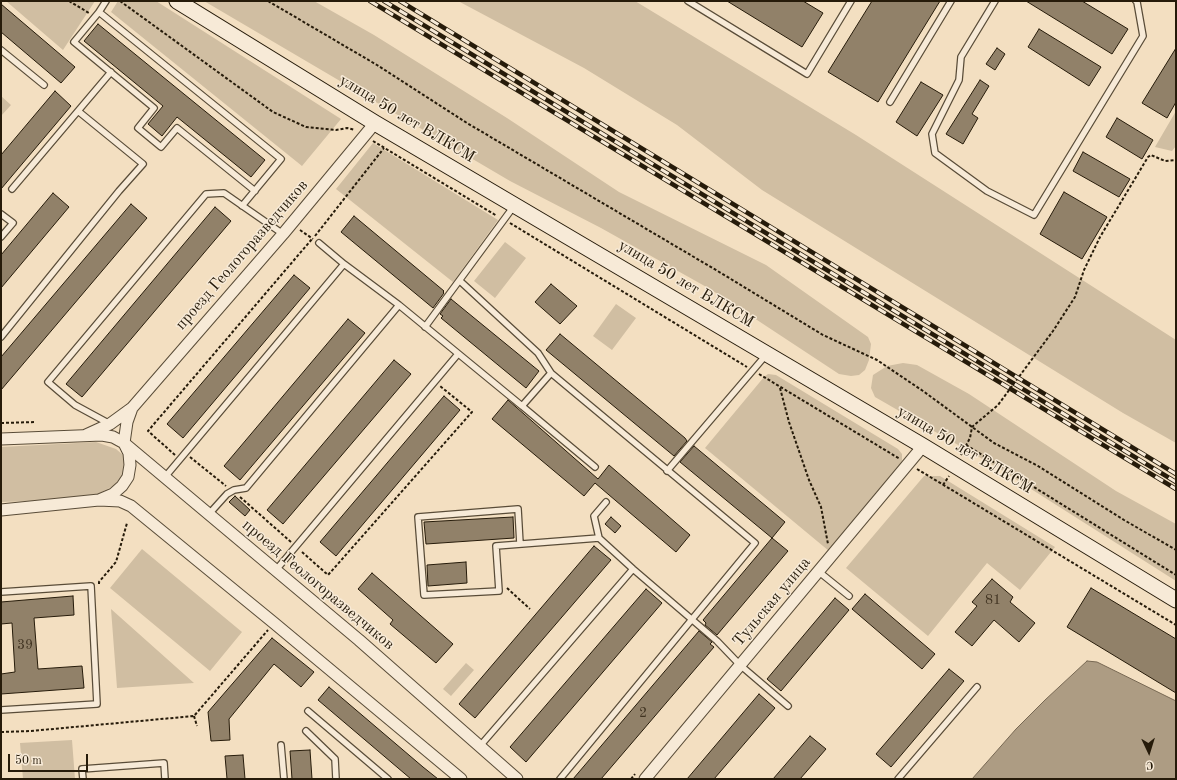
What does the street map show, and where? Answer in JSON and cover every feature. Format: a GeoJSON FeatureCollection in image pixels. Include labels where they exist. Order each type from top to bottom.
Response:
{"type":"FeatureCollection","features":[{"type":"Feature","properties":{"kind":"street","name":"улица 50 лет ВЛКСМ"},"geometry":{"type":"LineString","coordinates":[[177,1],[375,122],[923,446],[1176,600]]}},
{"type":"Feature","properties":{"kind":"street","name":"проезд Геологоразведчиков"},"geometry":{"type":"LineString","coordinates":[[86,435],[110,424],[132,408],[283,234],[375,122]]}},
{"type":"Feature","properties":{"kind":"street","name":"проезд Геологоразведчиков"},"geometry":{"type":"LineString","coordinates":[[132,408],[127,422],[124,443],[359,640],[517,779]]}},
{"type":"Feature","properties":{"kind":"street"},"geometry":{"type":"LineString","coordinates":[[1,439],[102,435],[113,437],[124,443],[129,453],[130,465],[128,477],[113,494],[99,500]]}},
{"type":"Feature","properties":{"kind":"street","name":"Тульская улица"},"geometry":{"type":"LineString","coordinates":[[645,779],[923,446]]}},
{"type":"Feature","properties":{"kind":"street"},"geometry":{"type":"LineString","coordinates":[[1,510],[99,500],[120,501],[131,506],[461,779]]}},
{"type":"Feature","properties":{"kind":"lane"},"geometry":{"type":"LineString","coordinates":[[106,1],[99,12],[74,42],[154,108],[138,128],[161,147],[177,128],[255,191]]}},
{"type":"Feature","properties":{"kind":"lane"},"geometry":{"type":"LineString","coordinates":[[688,1],[807,74],[851,1]]}},
{"type":"Feature","properties":{"kind":"lane"},"geometry":{"type":"LineString","coordinates":[[890,102],[951,1]]}},
{"type":"Feature","properties":{"kind":"lane"},"geometry":{"type":"LineString","coordinates":[[995,1],[962,57],[959,80],[932,134],[935,153],[987,191],[1034,215],[1143,36],[1136,1]]}},
{"type":"Feature","properties":{"kind":"lane"},"geometry":{"type":"LineString","coordinates":[[99,12],[281,159],[242,206]]}},
{"type":"Feature","properties":{"kind":"lane"},"geometry":{"type":"LineString","coordinates":[[1,50],[44,86]]}},
{"type":"Feature","properties":{"kind":"lane"},"geometry":{"type":"LineString","coordinates":[[12,189],[111,72]]}},
{"type":"Feature","properties":{"kind":"lane"},"geometry":{"type":"LineString","coordinates":[[1,338],[142,164],[78,112]]}},
{"type":"Feature","properties":{"kind":"lane"},"geometry":{"type":"LineString","coordinates":[[110,424],[76,405],[48,382],[206,194],[224,193],[283,234]]}},
{"type":"Feature","properties":{"kind":"lane"},"geometry":{"type":"LineString","coordinates":[[425,327],[515,204]]}},
{"type":"Feature","properties":{"kind":"lane"},"geometry":{"type":"LineString","coordinates":[[1,214],[13,223],[1,237]]}},
{"type":"Feature","properties":{"kind":"lane"},"geometry":{"type":"LineString","coordinates":[[319,243],[344,264],[399,305],[595,467]]}},
{"type":"Feature","properties":{"kind":"lane"},"geometry":{"type":"LineString","coordinates":[[165,477],[344,264]]}},
{"type":"Feature","properties":{"kind":"lane"},"geometry":{"type":"LineString","coordinates":[[460,281],[538,353],[551,373],[667,472],[755,543],[560,779]]}},
{"type":"Feature","properties":{"kind":"lane"},"geometry":{"type":"LineString","coordinates":[[209,514],[227,494],[246,488],[399,305]]}},
{"type":"Feature","properties":{"kind":"lane"},"geometry":{"type":"LineString","coordinates":[[276,570],[458,354]]}},
{"type":"Feature","properties":{"kind":"lane"},"geometry":{"type":"LineString","coordinates":[[667,472],[768,354]]}},
{"type":"Feature","properties":{"kind":"lane"},"geometry":{"type":"LineString","coordinates":[[522,406],[551,373]]}},
{"type":"Feature","properties":{"kind":"lane"},"geometry":{"type":"LineString","coordinates":[[606,502],[594,516],[599,538],[718,641],[740,665],[788,706]]}},
{"type":"Feature","properties":{"kind":"lane"},"geometry":{"type":"LineString","coordinates":[[520,544],[518,510],[418,517],[424,595],[499,591],[496,546],[599,538]]}},
{"type":"Feature","properties":{"kind":"lane"},"geometry":{"type":"LineString","coordinates":[[480,746],[633,569]]}},
{"type":"Feature","properties":{"kind":"lane"},"geometry":{"type":"LineString","coordinates":[[818,571],[849,596]]}},
{"type":"Feature","properties":{"kind":"lane"},"geometry":{"type":"LineString","coordinates":[[1,592],[91,586],[97,704],[1,710]]}},
{"type":"Feature","properties":{"kind":"lane"},"geometry":{"type":"LineString","coordinates":[[898,779],[977,686]]}},
{"type":"Feature","properties":{"kind":"lane"},"geometry":{"type":"LineString","coordinates":[[308,711],[388,779]]}},
{"type":"Feature","properties":{"kind":"lane"},"geometry":{"type":"LineString","coordinates":[[306,731],[334,759],[336,779]]}},
{"type":"Feature","properties":{"kind":"lane"},"geometry":{"type":"LineString","coordinates":[[281,746],[284,779]]}},
{"type":"Feature","properties":{"kind":"lane"},"geometry":{"type":"LineString","coordinates":[[83,779],[82,768],[164,763],[165,779]]}},
{"type":"Feature","properties":{"kind":"path"},"geometry":{"type":"LineString","coordinates":[[70,1],[95,17]]}},
{"type":"Feature","properties":{"kind":"path"},"geometry":{"type":"LineString","coordinates":[[120,1],[273,112],[306,127],[336,130],[348,128],[353,129],[1176,625]]}},
{"type":"Feature","properties":{"kind":"path"},"geometry":{"type":"LineString","coordinates":[[268,1],[377,65],[467,122],[823,335],[877,360],[994,443],[1038,466],[1124,520],[1176,550]]}},
{"type":"Feature","properties":{"kind":"path"},"geometry":{"type":"LineString","coordinates":[[180,460],[148,431],[312,238],[385,148]]}},
{"type":"Feature","properties":{"kind":"path"},"geometry":{"type":"LineString","coordinates":[[972,427],[998,405],[1075,297],[1084,270],[1100,237],[1148,157],[1152,155],[1165,161],[1176,160]]}},
{"type":"Feature","properties":{"kind":"path"},"geometry":{"type":"LineString","coordinates":[[292,223],[319,243]]}},
{"type":"Feature","properties":{"kind":"path"},"geometry":{"type":"LineString","coordinates":[[185,453],[233,491],[328,575],[472,412],[434,381]]}},
{"type":"Feature","properties":{"kind":"path"},"geometry":{"type":"LineString","coordinates":[[780,387],[789,422],[809,480],[821,507],[828,544],[826,547]]}},
{"type":"Feature","properties":{"kind":"path"},"geometry":{"type":"LineString","coordinates":[[1,423],[36,422]]}},
{"type":"Feature","properties":{"kind":"path"},"geometry":{"type":"LineString","coordinates":[[966,445],[1176,575]]}},
{"type":"Feature","properties":{"kind":"path"},"geometry":{"type":"LineString","coordinates":[[99,590],[99,582],[116,562],[127,523]]}},
{"type":"Feature","properties":{"kind":"path"},"geometry":{"type":"LineString","coordinates":[[498,580],[530,609]]}},
{"type":"Feature","properties":{"kind":"path"},"geometry":{"type":"LineString","coordinates":[[1,732],[194,716],[274,623]]}},
{"type":"Feature","properties":{"kind":"path"},"geometry":{"type":"LineString","coordinates":[[194,716],[197,726]]}},
{"type":"Feature","properties":{"kind":"shaded area"},"geometry":{"type":"Polygon","coordinates":[[[6,1],[95,1],[63,50],[6,1]]]}},
{"type":"Feature","properties":{"kind":"shaded area"},"geometry":{"type":"Polygon","coordinates":[[[118,1],[156,1],[341,119],[302,166],[111,12],[118,1]]]}},
{"type":"Feature","properties":{"kind":"shaded area"},"geometry":{"type":"Polygon","coordinates":[[[204,1],[314,1],[374,35],[507,118],[619,192],[766,265],[868,337],[871,344],[869,360],[865,370],[859,375],[851,376],[839,374],[710,289],[601,228],[510,181],[204,1]]]}},
{"type":"Feature","properties":{"kind":"shaded area"},"geometry":{"type":"Polygon","coordinates":[[[458,1],[635,1],[856,135],[1176,340],[1176,443],[1123,413],[762,190],[677,125],[584,68],[458,1]]]}},
{"type":"Feature","properties":{"kind":"shaded area"},"geometry":{"type":"Polygon","coordinates":[[[1,96],[11,105],[1,116],[1,96]]]}},
{"type":"Feature","properties":{"kind":"shaded area"},"geometry":{"type":"Polygon","coordinates":[[[1176,111],[1176,146],[1172,151],[1155,147],[1176,111]]]}},
{"type":"Feature","properties":{"kind":"shaded area"},"geometry":{"type":"Polygon","coordinates":[[[373,143],[498,220],[453,282],[336,189],[373,143]]]}},
{"type":"Feature","properties":{"kind":"shaded area"},"geometry":{"type":"Polygon","coordinates":[[[505,242],[526,258],[495,298],[474,281],[505,242]]]}},
{"type":"Feature","properties":{"kind":"shaded area"},"geometry":{"type":"Polygon","coordinates":[[[616,304],[636,318],[612,350],[593,336],[616,304]]]}},
{"type":"Feature","properties":{"kind":"shaded area"},"geometry":{"type":"Polygon","coordinates":[[[903,363],[917,365],[969,394],[1116,491],[1176,524],[1176,581],[998,468],[875,397],[871,388],[873,375],[887,366],[903,363]]]}},
{"type":"Feature","properties":{"kind":"shaded area"},"geometry":{"type":"Polygon","coordinates":[[[768,374],[776,375],[898,449],[902,454],[901,463],[829,551],[705,448],[768,374]]]}},
{"type":"Feature","properties":{"kind":"shaded area"},"geometry":{"type":"Polygon","coordinates":[[[96,442],[116,449],[123,455],[125,462],[124,472],[113,486],[98,494],[36,501],[1,502],[1,447],[96,442]]]}},
{"type":"Feature","properties":{"kind":"shaded area"},"geometry":{"type":"Polygon","coordinates":[[[924,476],[940,476],[1055,547],[1020,590],[987,563],[928,636],[846,568],[924,476]]]}},
{"type":"Feature","properties":{"kind":"shaded area"},"geometry":{"type":"Polygon","coordinates":[[[142,549],[242,632],[210,671],[110,588],[142,549]]]}},
{"type":"Feature","properties":{"kind":"shaded area"},"geometry":{"type":"Polygon","coordinates":[[[111,609],[194,683],[117,688],[111,609]]]}},
{"type":"Feature","properties":{"kind":"shaded area"},"geometry":{"type":"Polygon","coordinates":[[[1087,661],[1097,662],[1176,701],[1176,779],[972,779],[1016,729],[1087,661]]]}},
{"type":"Feature","properties":{"kind":"shaded area"},"geometry":{"type":"Polygon","coordinates":[[[466,663],[474,670],[451,696],[443,689],[466,663]]]}},
{"type":"Feature","properties":{"kind":"shaded area"},"geometry":{"type":"Polygon","coordinates":[[[72,740],[75,779],[23,779],[20,743],[72,740]]]}},
{"type":"Feature","properties":{"kind":"building"},"geometry":{"type":"Polygon","coordinates":[[[727,1],[803,1],[823,13],[802,47],[727,1]]]}},
{"type":"Feature","properties":{"kind":"building"},"geometry":{"type":"Polygon","coordinates":[[[872,1],[940,1],[878,102],[828,72],[872,1]]]}},
{"type":"Feature","properties":{"kind":"building"},"geometry":{"type":"Polygon","coordinates":[[[1026,1],[1082,1],[1128,29],[1112,54],[1026,1]]]}},
{"type":"Feature","properties":{"kind":"building"},"geometry":{"type":"Polygon","coordinates":[[[1,4],[75,67],[61,83],[1,32],[1,4]]]}},
{"type":"Feature","properties":{"kind":"building"},"geometry":{"type":"Polygon","coordinates":[[[98,24],[265,160],[251,177],[177,117],[162,136],[148,124],[163,106],[84,41],[98,24]]]}},
{"type":"Feature","properties":{"kind":"building"},"geometry":{"type":"Polygon","coordinates":[[[1039,29],[1101,67],[1089,86],[1028,47],[1039,29]]]}},
{"type":"Feature","properties":{"kind":"building"},"geometry":{"type":"Polygon","coordinates":[[[997,48],[1005,54],[995,70],[986,64],[997,48]]]}},
{"type":"Feature","properties":{"kind":"building"},"geometry":{"type":"Polygon","coordinates":[[[1176,48],[1176,102],[1167,118],[1142,103],[1176,48]]]}},
{"type":"Feature","properties":{"kind":"building"},"geometry":{"type":"Polygon","coordinates":[[[980,80],[989,86],[972,114],[978,118],[963,144],[946,134],[980,80]]]}},
{"type":"Feature","properties":{"kind":"building"},"geometry":{"type":"Polygon","coordinates":[[[921,82],[943,95],[917,136],[896,122],[921,82]]]}},
{"type":"Feature","properties":{"kind":"building"},"geometry":{"type":"Polygon","coordinates":[[[55,91],[71,106],[1,189],[1,155],[55,91]]]}},
{"type":"Feature","properties":{"kind":"building"},"geometry":{"type":"Polygon","coordinates":[[[1117,118],[1153,140],[1142,159],[1106,137],[1117,118]]]}},
{"type":"Feature","properties":{"kind":"building"},"geometry":{"type":"Polygon","coordinates":[[[1083,152],[1130,179],[1119,197],[1073,171],[1083,152]]]}},
{"type":"Feature","properties":{"kind":"building"},"geometry":{"type":"Polygon","coordinates":[[[1064,192],[1107,217],[1082,259],[1040,234],[1064,192]]]}},
{"type":"Feature","properties":{"kind":"building"},"geometry":{"type":"Polygon","coordinates":[[[53,193],[69,207],[1,288],[1,255],[53,193]]]}},
{"type":"Feature","properties":{"kind":"building"},"geometry":{"type":"Polygon","coordinates":[[[131,204],[147,218],[1,390],[1,357],[131,204]]]}},
{"type":"Feature","properties":{"kind":"building"},"geometry":{"type":"Polygon","coordinates":[[[215,207],[231,221],[82,397],[66,384],[215,207]]]}},
{"type":"Feature","properties":{"kind":"building"},"geometry":{"type":"Polygon","coordinates":[[[354,216],[444,291],[433,308],[341,232],[354,216]]]}},
{"type":"Feature","properties":{"kind":"building"},"geometry":{"type":"Polygon","coordinates":[[[294,275],[310,288],[183,438],[167,424],[294,275]]]}},
{"type":"Feature","properties":{"kind":"building"},"geometry":{"type":"Polygon","coordinates":[[[551,284],[577,306],[560,324],[535,302],[551,284]]]}},
{"type":"Feature","properties":{"kind":"building"},"geometry":{"type":"Polygon","coordinates":[[[451,299],[539,371],[526,388],[441,318],[443,316],[440,314],[451,299]]]}},
{"type":"Feature","properties":{"kind":"building"},"geometry":{"type":"Polygon","coordinates":[[[348,319],[365,333],[240,480],[224,466],[348,319]]]}},
{"type":"Feature","properties":{"kind":"building"},"geometry":{"type":"Polygon","coordinates":[[[560,334],[685,438],[687,441],[674,456],[546,350],[560,334]]]}},
{"type":"Feature","properties":{"kind":"building"},"geometry":{"type":"Polygon","coordinates":[[[394,360],[411,374],[283,524],[267,510],[394,360]]]}},
{"type":"Feature","properties":{"kind":"building"},"geometry":{"type":"Polygon","coordinates":[[[444,396],[460,410],[336,556],[320,542],[444,396]]]}},
{"type":"Feature","properties":{"kind":"building"},"geometry":{"type":"Polygon","coordinates":[[[508,400],[598,479],[609,465],[690,535],[676,552],[595,483],[584,496],[492,419],[508,400]]]}},
{"type":"Feature","properties":{"kind":"building"},"geometry":{"type":"Polygon","coordinates":[[[694,446],[785,522],[772,538],[680,462],[694,446]]]}},
{"type":"Feature","properties":{"kind":"building"},"geometry":{"type":"Polygon","coordinates":[[[235,496],[250,510],[245,516],[229,502],[235,496]]]}},
{"type":"Feature","properties":{"kind":"building"},"geometry":{"type":"Polygon","coordinates":[[[513,517],[514,538],[426,544],[424,522],[513,517]]]}},
{"type":"Feature","properties":{"kind":"building"},"geometry":{"type":"Polygon","coordinates":[[[611,517],[621,526],[615,533],[605,524],[611,517]]]}},
{"type":"Feature","properties":{"kind":"building"},"geometry":{"type":"Polygon","coordinates":[[[772,538],[788,551],[717,635],[705,625],[706,623],[703,620],[772,538]]]}},
{"type":"Feature","properties":{"kind":"building"},"geometry":{"type":"Polygon","coordinates":[[[594,546],[611,560],[475,718],[459,704],[594,546]]]}},
{"type":"Feature","properties":{"kind":"building"},"geometry":{"type":"Polygon","coordinates":[[[466,562],[467,583],[428,586],[427,565],[466,562]]]}},
{"type":"Feature","properties":{"kind":"building"},"geometry":{"type":"Polygon","coordinates":[[[372,573],[453,644],[436,663],[390,624],[393,620],[358,589],[372,573]]]}},
{"type":"Feature","properties":{"kind":"building"},"geometry":{"type":"Polygon","coordinates":[[[992,579],[1013,597],[1010,602],[1035,623],[1019,642],[994,620],[972,646],[955,632],[977,606],[972,602],[992,579]]]}},
{"type":"Feature","properties":{"kind":"building"},"geometry":{"type":"Polygon","coordinates":[[[1091,588],[1176,639],[1176,693],[1067,627],[1091,588]]]}},
{"type":"Feature","properties":{"kind":"building"},"geometry":{"type":"Polygon","coordinates":[[[646,589],[662,603],[526,762],[510,747],[646,589]]]}},
{"type":"Feature","properties":{"kind":"building"},"geometry":{"type":"Polygon","coordinates":[[[865,594],[935,654],[922,669],[852,609],[865,594]]]}},
{"type":"Feature","properties":{"kind":"building"},"geometry":{"type":"Polygon","coordinates":[[[73,596],[74,615],[34,618],[38,669],[82,666],[84,688],[1,694],[1,674],[15,672],[12,623],[1,624],[1,602],[73,596]]]}},
{"type":"Feature","properties":{"kind":"building"},"geometry":{"type":"Polygon","coordinates":[[[835,598],[849,610],[781,691],[767,679],[835,598]]]}},
{"type":"Feature","properties":{"kind":"building"},"geometry":{"type":"Polygon","coordinates":[[[699,631],[712,642],[710,644],[714,647],[601,779],[573,779],[699,631]]]}},
{"type":"Feature","properties":{"kind":"building"},"geometry":{"type":"Polygon","coordinates":[[[272,638],[314,672],[301,687],[274,664],[229,719],[230,740],[211,741],[208,712],[272,638]]]}},
{"type":"Feature","properties":{"kind":"building"},"geometry":{"type":"Polygon","coordinates":[[[949,669],[964,681],[891,767],[876,754],[949,669]]]}},
{"type":"Feature","properties":{"kind":"building"},"geometry":{"type":"Polygon","coordinates":[[[329,687],[438,779],[411,779],[318,700],[329,687]]]}},
{"type":"Feature","properties":{"kind":"building"},"geometry":{"type":"Polygon","coordinates":[[[759,694],[775,708],[714,779],[687,779],[759,694]]]}},
{"type":"Feature","properties":{"kind":"building"},"geometry":{"type":"Polygon","coordinates":[[[810,736],[826,749],[800,779],[773,779],[810,736]]]}},
{"type":"Feature","properties":{"kind":"building"},"geometry":{"type":"Polygon","coordinates":[[[310,750],[312,779],[292,779],[290,751],[310,750]]]}},
{"type":"Feature","properties":{"kind":"building"},"geometry":{"type":"Polygon","coordinates":[[[243,755],[245,779],[227,779],[225,756],[243,755]]]}},
{"type":"Feature","properties":{"kind":"railway"},"geometry":{"type":"LineString","coordinates":[[370,1],[1176,489]]}},
{"type":"Feature","properties":{"kind":"railway"},"geometry":{"type":"LineString","coordinates":[[384,1],[1176,482]]}},
{"type":"Feature","properties":{"kind":"railway"},"geometry":{"type":"LineString","coordinates":[[400,1],[1176,474]]}}]}
